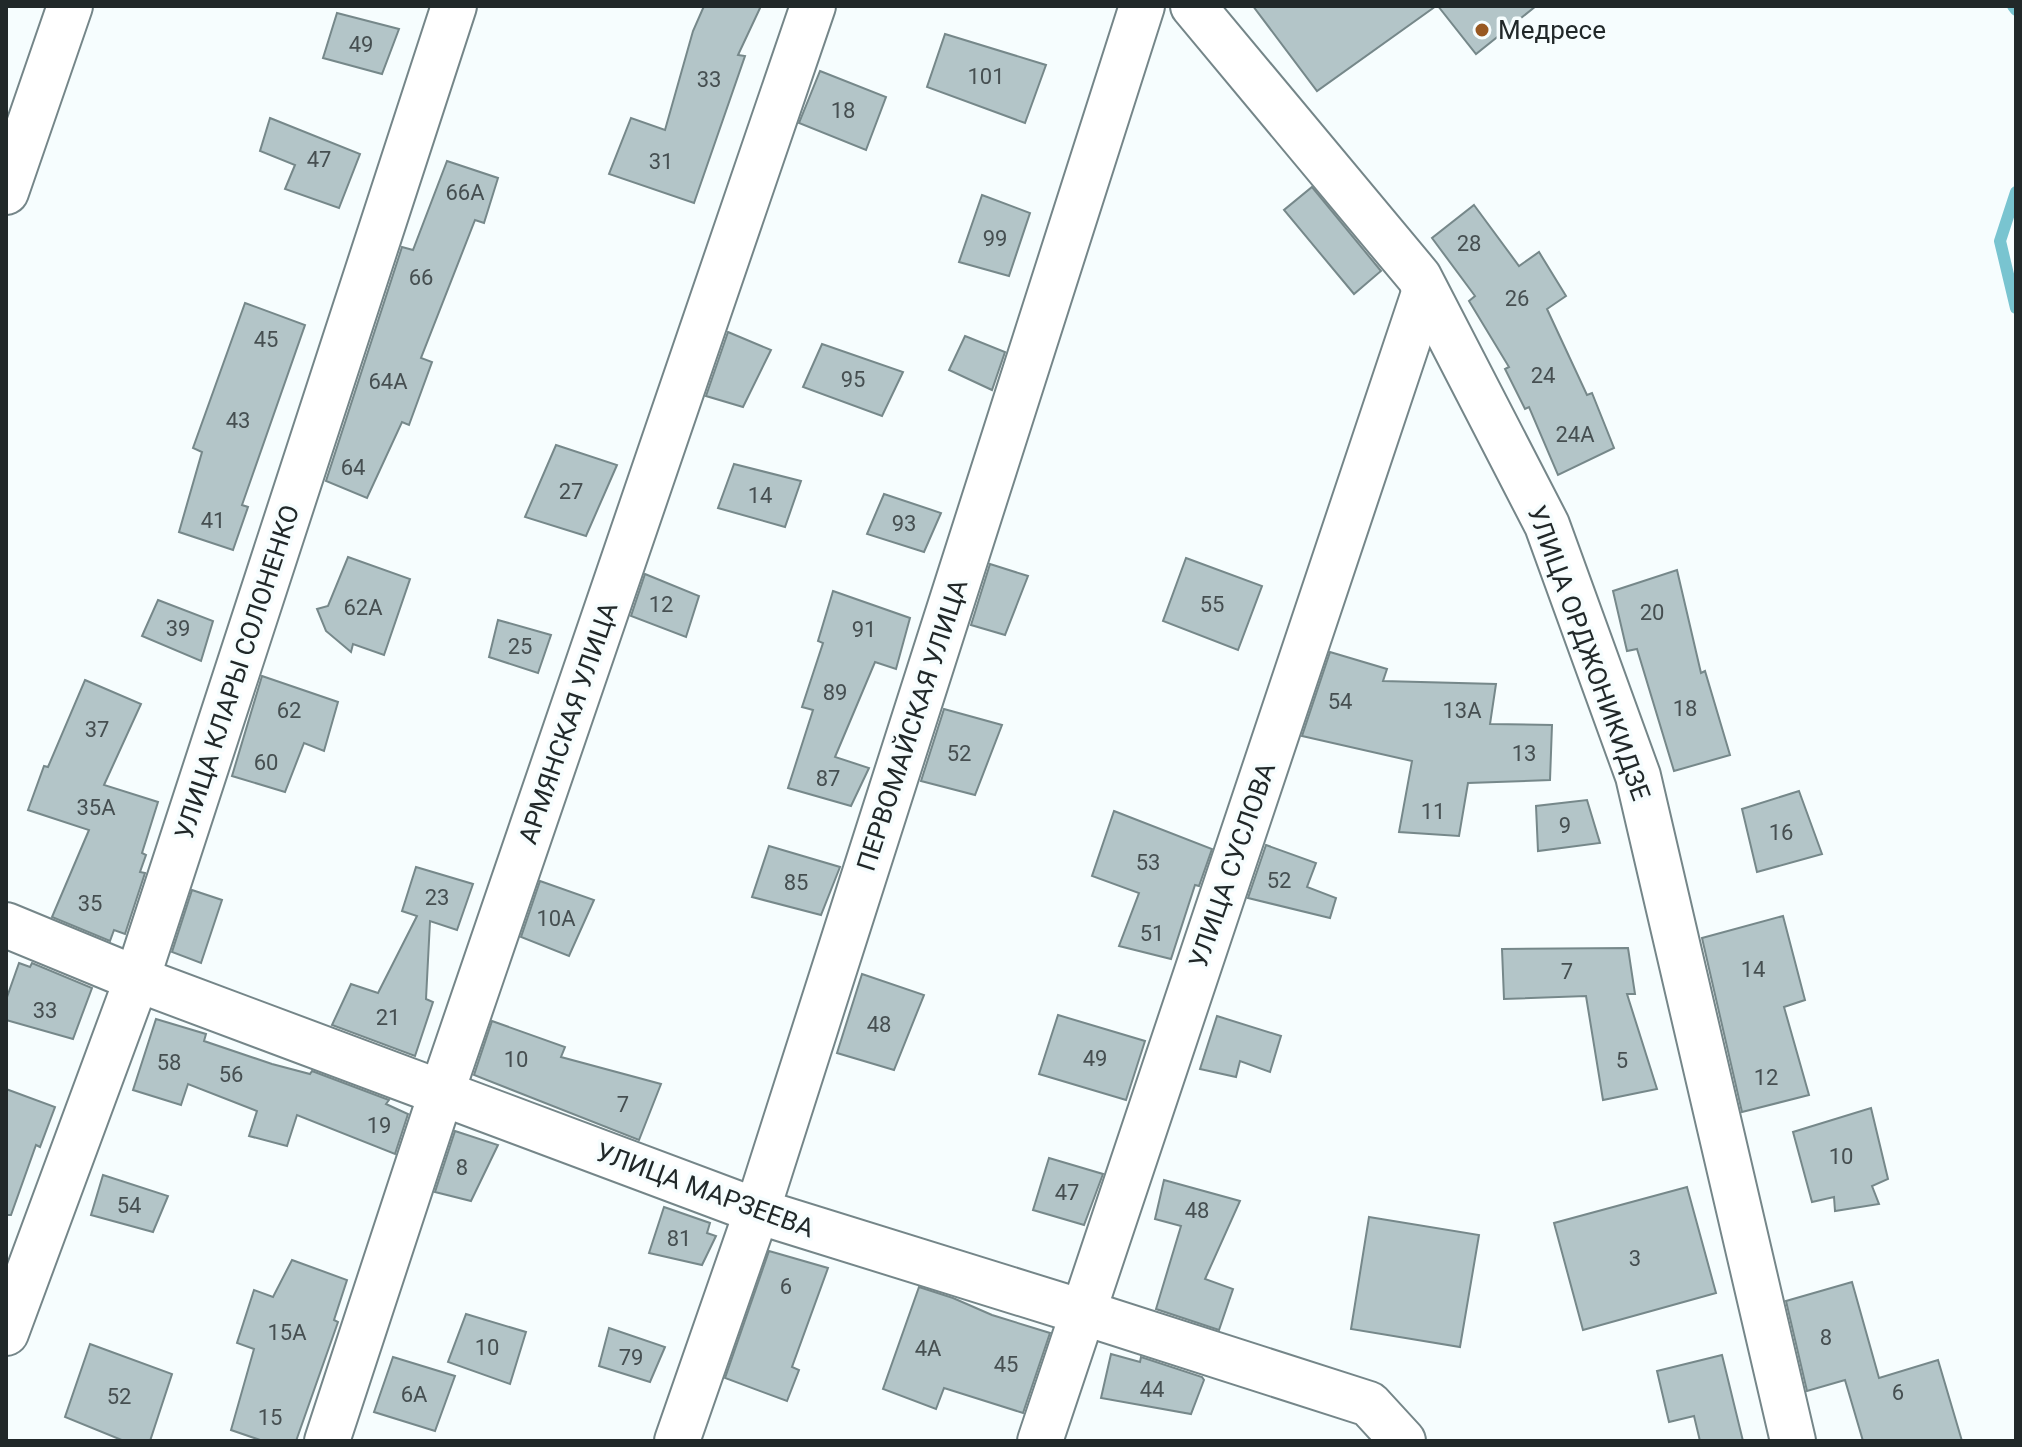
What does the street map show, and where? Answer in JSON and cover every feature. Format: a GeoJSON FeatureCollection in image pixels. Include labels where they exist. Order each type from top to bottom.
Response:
{"type":"FeatureCollection","features":[{"type":"Feature","properties":{"kind":"street"},"geometry":{"type":"LineString","coordinates":[[6,192],[70,6]]}},
{"type":"Feature","properties":{"kind":"street","name":"УЛИЦА КЛАРЫ СОЛОНЕНКО"},"geometry":{"type":"LineString","coordinates":[[6,1333],[137,979],[454,6]]}},
{"type":"Feature","properties":{"kind":"street","name":"АРМЯНСКАЯ УЛИЦА"},"geometry":{"type":"LineString","coordinates":[[327,1441],[441,1094],[813,6]]}},
{"type":"Feature","properties":{"kind":"street","name":"ПЕРВОМАЙСКАЯ УЛИЦА"},"geometry":{"type":"LineString","coordinates":[[677,1441],[757,1211],[1142,6]]}},
{"type":"Feature","properties":{"kind":"street","name":"УЛИЦА ОРДЖОНИКИДЗЕ"},"geometry":{"type":"LineString","coordinates":[[1193,6],[1419,277],[1547,525],[1638,776],[1793,1441]]}},
{"type":"Feature","properties":{"kind":"street","name":"УЛИЦА СУСЛОВА"},"geometry":{"type":"LineString","coordinates":[[1040,1441],[1425,290]]}},
{"type":"Feature","properties":{"kind":"street","name":"УЛИЦА МАРЗЕЕВА"},"geometry":{"type":"LineString","coordinates":[[6,925],[137,979],[757,1211],[1369,1404],[1403,1441]]}},
{"type":"Feature","properties":{"kind":"building"},"geometry":{"type":"Polygon","coordinates":[[[704,6],[761,6],[738,55],[745,56],[694,203],[609,174],[631,118],[665,130],[693,31],[704,6]]]}},
{"type":"Feature","properties":{"kind":"building"},"geometry":{"type":"Polygon","coordinates":[[[1253,6],[1436,6],[1317,91],[1253,6]]]}},
{"type":"Feature","properties":{"kind":"building","name":"Медресе"},"geometry":{"type":"Polygon","coordinates":[[[1438,6],[1536,6],[1476,54],[1438,6]]]}},
{"type":"Feature","properties":{"kind":"building"},"geometry":{"type":"Polygon","coordinates":[[[337,13],[399,29],[382,74],[323,58],[337,13]]]}},
{"type":"Feature","properties":{"kind":"building"},"geometry":{"type":"Polygon","coordinates":[[[945,34],[1046,65],[1025,123],[927,87],[945,34]]]}},
{"type":"Feature","properties":{"kind":"building"},"geometry":{"type":"Polygon","coordinates":[[[820,71],[886,97],[866,150],[799,123],[820,71]]]}},
{"type":"Feature","properties":{"kind":"building"},"geometry":{"type":"Polygon","coordinates":[[[270,118],[360,154],[339,208],[285,189],[295,165],[260,151],[270,118]]]}},
{"type":"Feature","properties":{"kind":"building"},"geometry":{"type":"Polygon","coordinates":[[[447,161],[498,178],[484,223],[475,220],[421,358],[432,362],[409,425],[402,422],[367,498],[326,481],[402,247],[413,250],[447,161]]]}},
{"type":"Feature","properties":{"kind":"building"},"geometry":{"type":"Polygon","coordinates":[[[1312,187],[1381,271],[1354,294],[1284,210],[1312,187]]]}},
{"type":"Feature","properties":{"kind":"building"},"geometry":{"type":"Polygon","coordinates":[[[982,195],[1030,213],[1009,276],[959,262],[982,195]]]}},
{"type":"Feature","properties":{"kind":"building"},"geometry":{"type":"Polygon","coordinates":[[[1474,205],[1519,266],[1539,252],[1566,296],[1547,309],[1587,395],[1592,393],[1614,448],[1558,475],[1529,407],[1525,409],[1505,369],[1509,367],[1469,301],[1475,296],[1432,238],[1474,205]]]}},
{"type":"Feature","properties":{"kind":"building"},"geometry":{"type":"Polygon","coordinates":[[[245,303],[305,325],[242,505],[248,507],[233,550],[179,532],[202,452],[193,448],[245,303]]]}},
{"type":"Feature","properties":{"kind":"building"},"geometry":{"type":"Polygon","coordinates":[[[728,332],[771,350],[743,407],[706,396],[728,332]]]}},
{"type":"Feature","properties":{"kind":"building"},"geometry":{"type":"Polygon","coordinates":[[[965,336],[1005,352],[992,390],[949,370],[965,336]]]}},
{"type":"Feature","properties":{"kind":"building"},"geometry":{"type":"Polygon","coordinates":[[[822,344],[903,372],[882,416],[803,387],[822,344]]]}},
{"type":"Feature","properties":{"kind":"building"},"geometry":{"type":"Polygon","coordinates":[[[556,445],[617,465],[586,536],[525,517],[556,445]]]}},
{"type":"Feature","properties":{"kind":"building"},"geometry":{"type":"Polygon","coordinates":[[[734,464],[801,481],[785,527],[718,508],[734,464]]]}},
{"type":"Feature","properties":{"kind":"building"},"geometry":{"type":"Polygon","coordinates":[[[884,494],[941,513],[924,552],[867,534],[884,494]]]}},
{"type":"Feature","properties":{"kind":"building"},"geometry":{"type":"Polygon","coordinates":[[[348,557],[410,579],[384,655],[353,644],[351,652],[326,631],[317,609],[328,606],[348,557]]]}},
{"type":"Feature","properties":{"kind":"building"},"geometry":{"type":"Polygon","coordinates":[[[1186,558],[1262,586],[1238,650],[1163,621],[1186,558]]]}},
{"type":"Feature","properties":{"kind":"building"},"geometry":{"type":"Polygon","coordinates":[[[990,564],[1028,576],[1005,635],[971,625],[990,564]]]}},
{"type":"Feature","properties":{"kind":"building"},"geometry":{"type":"Polygon","coordinates":[[[1677,570],[1701,673],[1705,671],[1730,755],[1674,771],[1637,649],[1627,651],[1613,591],[1677,570]]]}},
{"type":"Feature","properties":{"kind":"building"},"geometry":{"type":"Polygon","coordinates":[[[645,574],[699,596],[686,637],[631,616],[645,574]]]}},
{"type":"Feature","properties":{"kind":"building"},"geometry":{"type":"Polygon","coordinates":[[[833,591],[910,618],[896,669],[875,662],[835,757],[869,768],[851,806],[788,788],[813,710],[802,707],[823,643],[818,641],[833,591]]]}},
{"type":"Feature","properties":{"kind":"building"},"geometry":{"type":"Polygon","coordinates":[[[158,600],[213,621],[201,661],[142,636],[158,600]]]}},
{"type":"Feature","properties":{"kind":"building"},"geometry":{"type":"Polygon","coordinates":[[[498,620],[551,635],[538,673],[489,657],[498,620]]]}},
{"type":"Feature","properties":{"kind":"building"},"geometry":{"type":"Polygon","coordinates":[[[1330,652],[1387,669],[1383,681],[1496,684],[1490,724],[1552,725],[1550,780],[1468,783],[1459,836],[1399,832],[1412,761],[1302,736],[1330,652]]]}},
{"type":"Feature","properties":{"kind":"building"},"geometry":{"type":"Polygon","coordinates":[[[262,676],[338,702],[324,751],[304,743],[285,792],[232,776],[262,676]]]}},
{"type":"Feature","properties":{"kind":"building"},"geometry":{"type":"Polygon","coordinates":[[[85,680],[141,704],[104,785],[158,802],[142,853],[146,855],[140,872],[145,873],[125,934],[114,930],[110,941],[52,917],[89,830],[28,810],[44,766],[48,767],[85,680]]]}},
{"type":"Feature","properties":{"kind":"building"},"geometry":{"type":"Polygon","coordinates":[[[944,709],[1002,725],[975,795],[921,781],[944,709]]]}},
{"type":"Feature","properties":{"kind":"building"},"geometry":{"type":"Polygon","coordinates":[[[1799,791],[1822,854],[1757,872],[1742,809],[1799,791]]]}},
{"type":"Feature","properties":{"kind":"building"},"geometry":{"type":"Polygon","coordinates":[[[1587,800],[1600,843],[1538,851],[1536,806],[1587,800]]]}},
{"type":"Feature","properties":{"kind":"building"},"geometry":{"type":"Polygon","coordinates":[[[1114,811],[1212,849],[1199,886],[1195,885],[1171,959],[1119,946],[1139,893],[1092,876],[1114,811]]]}},
{"type":"Feature","properties":{"kind":"building"},"geometry":{"type":"Polygon","coordinates":[[[1266,845],[1316,863],[1307,887],[1336,898],[1330,918],[1248,898],[1266,845]]]}},
{"type":"Feature","properties":{"kind":"building"},"geometry":{"type":"Polygon","coordinates":[[[769,846],[840,867],[821,915],[752,897],[769,846]]]}},
{"type":"Feature","properties":{"kind":"building"},"geometry":{"type":"Polygon","coordinates":[[[416,867],[473,884],[457,930],[430,921],[426,999],[433,1002],[415,1056],[332,1025],[351,984],[378,993],[417,916],[402,911],[416,867]]]}},
{"type":"Feature","properties":{"kind":"building"},"geometry":{"type":"Polygon","coordinates":[[[540,881],[594,900],[569,956],[521,937],[540,881]]]}},
{"type":"Feature","properties":{"kind":"building"},"geometry":{"type":"Polygon","coordinates":[[[192,890],[222,900],[201,963],[172,952],[192,890]]]}},
{"type":"Feature","properties":{"kind":"building"},"geometry":{"type":"Polygon","coordinates":[[[1783,916],[1805,1000],[1784,1007],[1809,1095],[1742,1112],[1702,938],[1783,916]]]}},
{"type":"Feature","properties":{"kind":"building"},"geometry":{"type":"Polygon","coordinates":[[[1628,948],[1635,994],[1627,994],[1657,1089],[1603,1100],[1586,996],[1504,999],[1502,949],[1628,948]]]}},
{"type":"Feature","properties":{"kind":"building"},"geometry":{"type":"Polygon","coordinates":[[[19,963],[30,967],[32,963],[92,988],[73,1039],[6,1020],[6,1000],[19,963]]]}},
{"type":"Feature","properties":{"kind":"building"},"geometry":{"type":"Polygon","coordinates":[[[862,974],[924,995],[894,1070],[837,1053],[862,974]]]}},
{"type":"Feature","properties":{"kind":"building"},"geometry":{"type":"Polygon","coordinates":[[[1058,1015],[1145,1041],[1126,1100],[1039,1074],[1058,1015]]]}},
{"type":"Feature","properties":{"kind":"building"},"geometry":{"type":"Polygon","coordinates":[[[1217,1016],[1281,1036],[1270,1072],[1240,1061],[1236,1077],[1200,1069],[1217,1016]]]}},
{"type":"Feature","properties":{"kind":"building"},"geometry":{"type":"Polygon","coordinates":[[[156,1019],[206,1034],[204,1041],[272,1064],[310,1074],[312,1071],[389,1100],[386,1104],[408,1114],[395,1154],[297,1115],[287,1146],[249,1136],[257,1111],[188,1084],[181,1105],[133,1090],[156,1019]]]}},
{"type":"Feature","properties":{"kind":"building"},"geometry":{"type":"Polygon","coordinates":[[[492,1021],[565,1047],[561,1057],[661,1084],[639,1140],[474,1075],[492,1021]]]}},
{"type":"Feature","properties":{"kind":"building"},"geometry":{"type":"Polygon","coordinates":[[[6,1089],[55,1107],[40,1147],[36,1145],[11,1215],[6,1215],[6,1089]]]}},
{"type":"Feature","properties":{"kind":"building"},"geometry":{"type":"Polygon","coordinates":[[[1871,1108],[1888,1179],[1872,1186],[1879,1204],[1835,1211],[1834,1197],[1812,1202],[1793,1132],[1871,1108]]]}},
{"type":"Feature","properties":{"kind":"building"},"geometry":{"type":"Polygon","coordinates":[[[455,1131],[498,1145],[471,1201],[435,1192],[455,1131]]]}},
{"type":"Feature","properties":{"kind":"building"},"geometry":{"type":"Polygon","coordinates":[[[1049,1158],[1103,1174],[1084,1225],[1033,1210],[1049,1158]]]}},
{"type":"Feature","properties":{"kind":"building"},"geometry":{"type":"Polygon","coordinates":[[[103,1175],[168,1196],[153,1232],[91,1215],[103,1175]]]}},
{"type":"Feature","properties":{"kind":"building"},"geometry":{"type":"Polygon","coordinates":[[[1164,1180],[1240,1201],[1205,1279],[1233,1289],[1219,1330],[1156,1309],[1181,1226],[1155,1219],[1164,1180]]]}},
{"type":"Feature","properties":{"kind":"building"},"geometry":{"type":"Polygon","coordinates":[[[1687,1187],[1716,1293],[1583,1330],[1554,1223],[1687,1187]]]}},
{"type":"Feature","properties":{"kind":"building"},"geometry":{"type":"Polygon","coordinates":[[[664,1207],[710,1223],[707,1233],[716,1236],[702,1265],[649,1253],[664,1207]]]}},
{"type":"Feature","properties":{"kind":"building"},"geometry":{"type":"Polygon","coordinates":[[[1369,1217],[1479,1235],[1460,1347],[1351,1329],[1369,1217]]]}},
{"type":"Feature","properties":{"kind":"building"},"geometry":{"type":"Polygon","coordinates":[[[769,1251],[828,1268],[792,1367],[799,1370],[787,1401],[725,1378],[769,1251]]]}},
{"type":"Feature","properties":{"kind":"building"},"geometry":{"type":"Polygon","coordinates":[[[292,1260],[347,1280],[334,1320],[338,1322],[296,1441],[263,1441],[231,1430],[254,1349],[237,1343],[254,1290],[273,1297],[292,1260]]]}},
{"type":"Feature","properties":{"kind":"building"},"geometry":{"type":"Polygon","coordinates":[[[1852,1282],[1879,1378],[1938,1360],[1962,1441],[1863,1441],[1845,1380],[1807,1391],[1786,1301],[1852,1282]]]}},
{"type":"Feature","properties":{"kind":"building"},"geometry":{"type":"Polygon","coordinates":[[[919,1287],[1050,1333],[1023,1413],[944,1388],[936,1409],[883,1389],[919,1287]]]}},
{"type":"Feature","properties":{"kind":"building"},"geometry":{"type":"Polygon","coordinates":[[[466,1314],[526,1332],[510,1384],[448,1362],[466,1314]]]}},
{"type":"Feature","properties":{"kind":"building"},"geometry":{"type":"Polygon","coordinates":[[[609,1328],[665,1347],[650,1382],[599,1366],[609,1328]]]}},
{"type":"Feature","properties":{"kind":"building"},"geometry":{"type":"Polygon","coordinates":[[[90,1344],[172,1374],[150,1441],[124,1441],[65,1417],[90,1344]]]}},
{"type":"Feature","properties":{"kind":"building"},"geometry":{"type":"Polygon","coordinates":[[[1111,1354],[1140,1362],[1141,1357],[1202,1377],[1204,1380],[1191,1414],[1101,1398],[1111,1354]]]}},
{"type":"Feature","properties":{"kind":"building"},"geometry":{"type":"Polygon","coordinates":[[[1722,1355],[1743,1441],[1700,1441],[1694,1416],[1669,1422],[1657,1371],[1722,1355]]]}},
{"type":"Feature","properties":{"kind":"building"},"geometry":{"type":"Polygon","coordinates":[[[393,1357],[455,1376],[435,1431],[374,1412],[393,1357]]]}},
{"type":"Feature","properties":{"kind":"waterway"},"geometry":{"type":"LineString","coordinates":[[2013,6],[2016,10]]}},
{"type":"Feature","properties":{"kind":"waterway"},"geometry":{"type":"LineString","coordinates":[[2016,192],[2000,241],[2016,308]]}},
{"type":"Feature","properties":{"kind":"place","name":"Медресе"},"geometry":{"type":"Point","coordinates":[1482,30]}}]}
